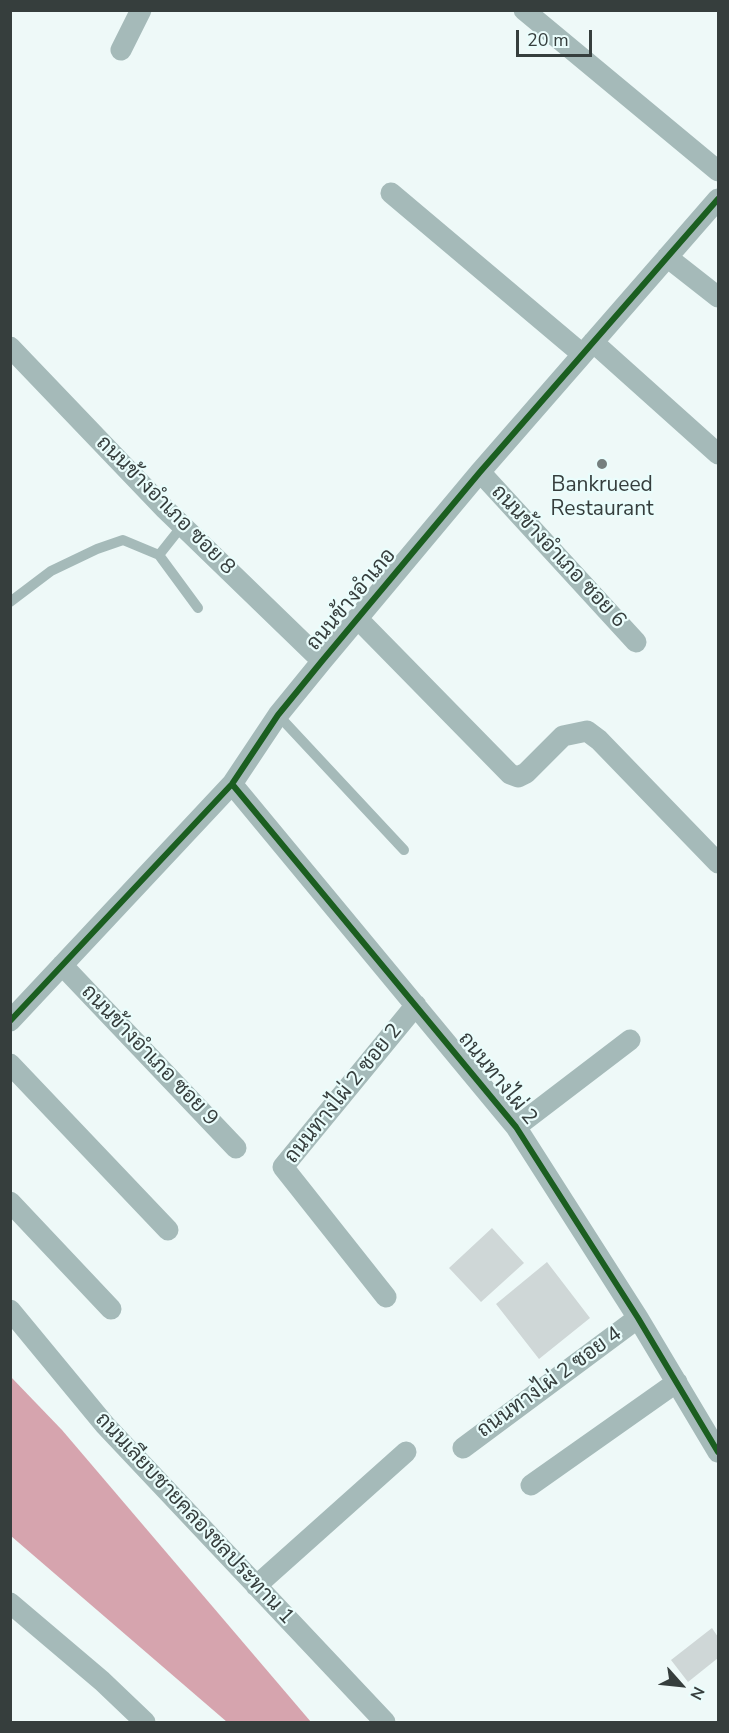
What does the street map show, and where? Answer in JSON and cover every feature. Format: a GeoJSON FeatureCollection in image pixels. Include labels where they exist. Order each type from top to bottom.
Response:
{"type":"FeatureCollection","features":[{"type":"Feature","properties":{"kind":"street"},"geometry":{"type":"LineString","coordinates":[[121,50],[141,10]]}},
{"type":"Feature","properties":{"kind":"street"},"geometry":{"type":"LineString","coordinates":[[524,10],[718,171]]}},
{"type":"Feature","properties":{"kind":"street"},"geometry":{"type":"LineString","coordinates":[[391,193],[718,454]]}},
{"type":"Feature","properties":{"kind":"street","name":"ถนนข้างอำเภอ"},"geometry":{"type":"LineString","coordinates":[[10,1021],[232,784],[278,715],[357,618],[480,472],[718,199]]}},
{"type":"Feature","properties":{"kind":"street"},"geometry":{"type":"LineString","coordinates":[[667,257],[718,297]]}},
{"type":"Feature","properties":{"kind":"street","name":"ถนนข้างอำเภอ ซอย 8"},"geometry":{"type":"LineString","coordinates":[[10,347],[182,526],[322,661]]}},
{"type":"Feature","properties":{"kind":"street","name":"ถนนข้างอำเภอ ซอย 6"},"geometry":{"type":"LineString","coordinates":[[480,472],[636,642]]}},
{"type":"Feature","properties":{"kind":"street"},"geometry":{"type":"LineString","coordinates":[[357,618],[510,774],[518,777],[526,773],[563,736],[587,732],[599,740],[718,863]]}},
{"type":"Feature","properties":{"kind":"street","name":"ถนนทางไผ่ 2"},"geometry":{"type":"LineString","coordinates":[[232,784],[516,1126],[638,1318],[718,1452]]}},
{"type":"Feature","properties":{"kind":"street","name":"ถนนข้างอำเภอ ซอย 9"},"geometry":{"type":"LineString","coordinates":[[62,965],[236,1148]]}},
{"type":"Feature","properties":{"kind":"street","name":"ถนนทางไผ่ 2 ซอย 2"},"geometry":{"type":"LineString","coordinates":[[386,1298],[283,1167],[416,1005]]}},
{"type":"Feature","properties":{"kind":"street"},"geometry":{"type":"LineString","coordinates":[[516,1126],[630,1040]]}},
{"type":"Feature","properties":{"kind":"street"},"geometry":{"type":"LineString","coordinates":[[10,1064],[168,1230]]}},
{"type":"Feature","properties":{"kind":"street"},"geometry":{"type":"LineString","coordinates":[[10,1202],[111,1309]]}},
{"type":"Feature","properties":{"kind":"street","name":"ถนนเลียบชายคลองชลประทาน 1"},"geometry":{"type":"LineString","coordinates":[[10,1310],[105,1425],[385,1722]]}},
{"type":"Feature","properties":{"kind":"street","name":"ถนนทางไผ่ 2 ซอย 4"},"geometry":{"type":"LineString","coordinates":[[463,1448],[638,1318]]}},
{"type":"Feature","properties":{"kind":"street"},"geometry":{"type":"LineString","coordinates":[[531,1485],[677,1382]]}},
{"type":"Feature","properties":{"kind":"street"},"geometry":{"type":"LineString","coordinates":[[256,1586],[406,1452]]}},
{"type":"Feature","properties":{"kind":"street"},"geometry":{"type":"LineString","coordinates":[[10,1604],[102,1681],[145,1722]]}},
{"type":"Feature","properties":{"kind":"lane"},"geometry":{"type":"LineString","coordinates":[[159,555],[182,526]]}},
{"type":"Feature","properties":{"kind":"lane"},"geometry":{"type":"LineString","coordinates":[[10,602],[51,572],[97,549],[123,540],[159,555],[198,608]]}},
{"type":"Feature","properties":{"kind":"lane"},"geometry":{"type":"LineString","coordinates":[[278,715],[404,850]]}},
{"type":"Feature","properties":{"kind":"shaded area"},"geometry":{"type":"Polygon","coordinates":[[[10,1376],[62,1430],[311,1722],[227,1722],[11,1536],[10,1376]]]}},
{"type":"Feature","properties":{"kind":"building"},"geometry":{"type":"Polygon","coordinates":[[[492,1228],[524,1263],[481,1302],[449,1268],[492,1228]]]}},
{"type":"Feature","properties":{"kind":"building"},"geometry":{"type":"Polygon","coordinates":[[[547,1262],[590,1318],[539,1359],[496,1304],[547,1262]]]}},
{"type":"Feature","properties":{"kind":"building"},"geometry":{"type":"Polygon","coordinates":[[[712,1628],[718,1637],[718,1658],[688,1682],[671,1660],[712,1628]]]}},
{"type":"Feature","properties":{"kind":"cycle path"},"geometry":{"type":"LineString","coordinates":[[10,1021],[232,784],[278,715],[322,661],[480,472],[718,199]]}},
{"type":"Feature","properties":{"kind":"cycle path"},"geometry":{"type":"LineString","coordinates":[[232,784],[516,1127],[638,1318],[718,1452]]}},
{"type":"Feature","properties":{"kind":"place","name":"Bankrueed Restaurant"},"geometry":{"type":"Point","coordinates":[602,464]}}]}
